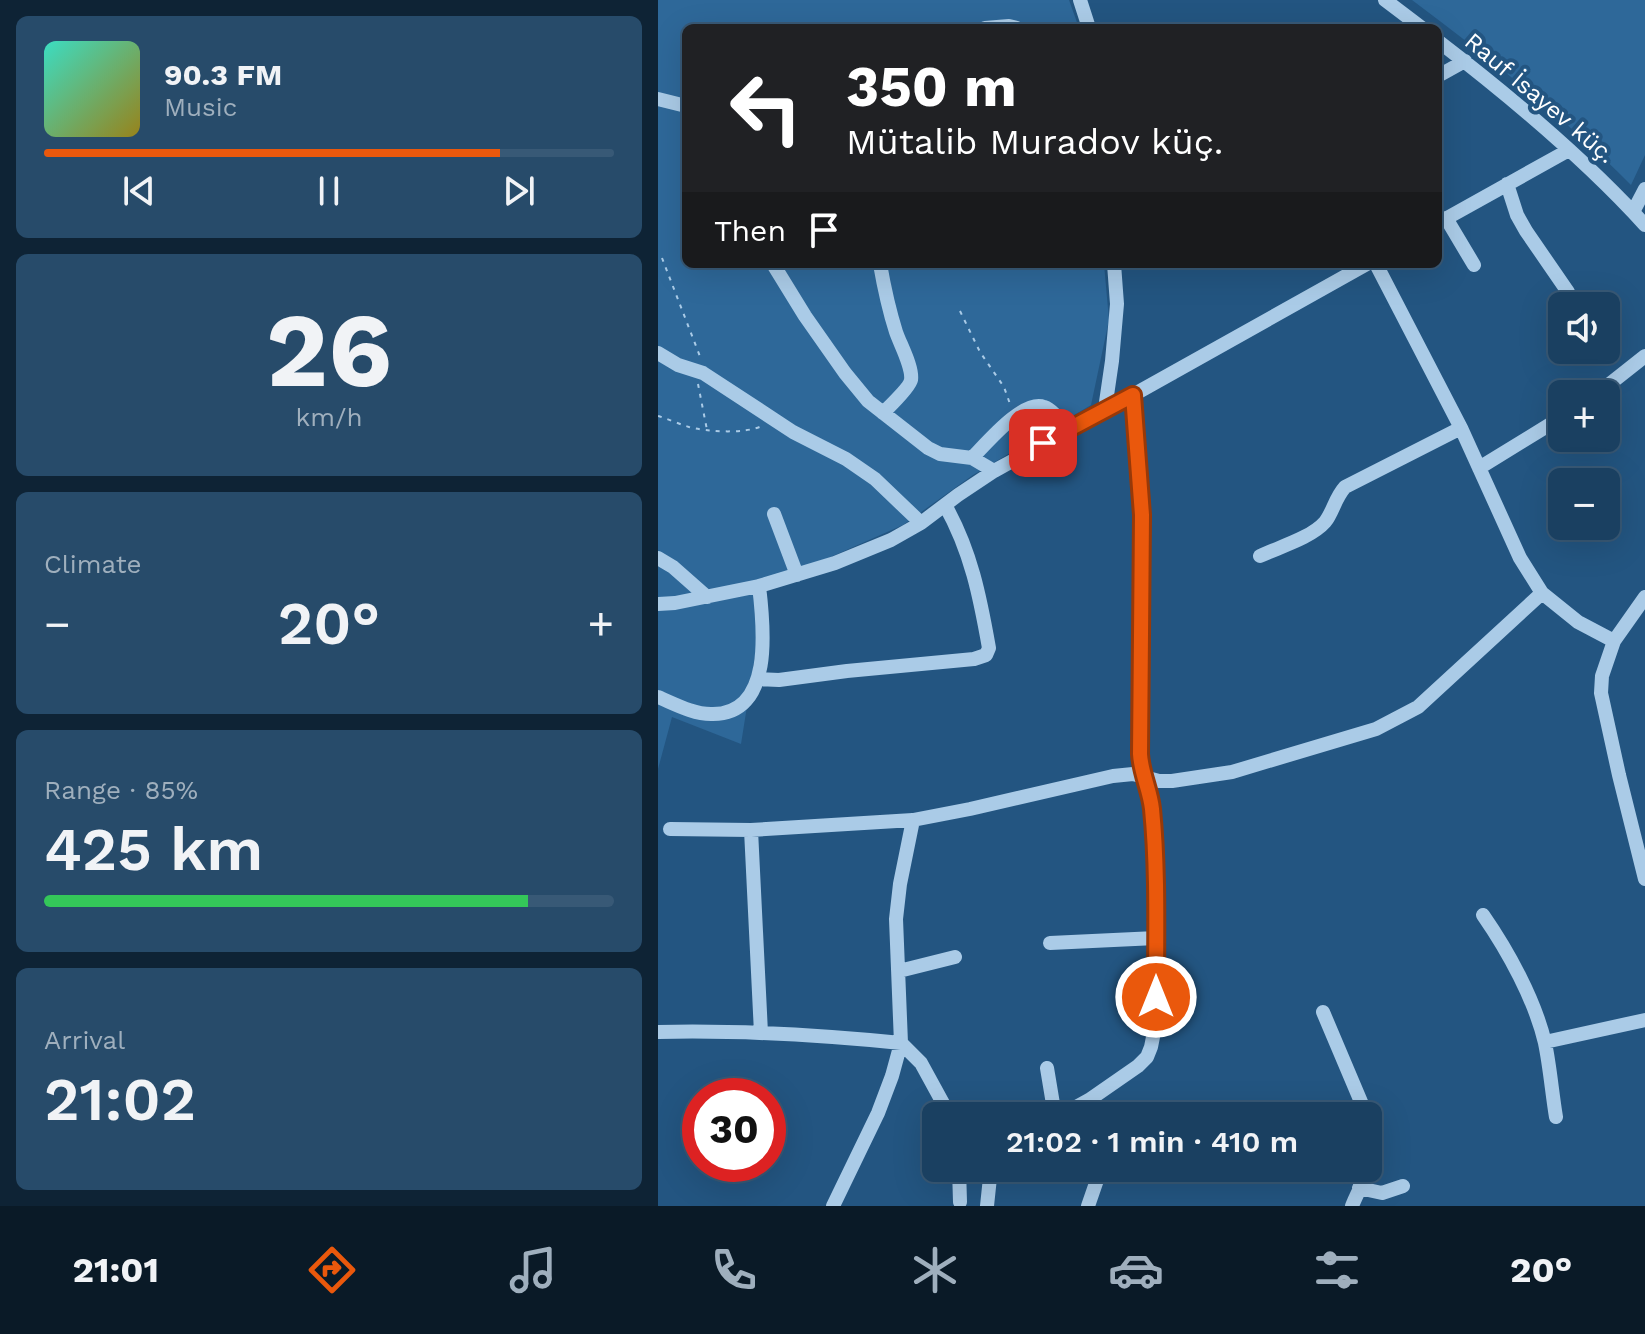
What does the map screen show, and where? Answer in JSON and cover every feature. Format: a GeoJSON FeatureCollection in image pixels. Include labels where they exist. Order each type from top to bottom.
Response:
{"type":"FeatureCollection","features":[{"type":"Feature","properties":{"kind":"street"},"geometry":{"type":"LineString","coordinates":[[1080,0],[1088,24]]}},
{"type":"Feature","properties":{"kind":"street"},"geometry":{"type":"LineString","coordinates":[[1385,0],[1417,24]]}},
{"type":"Feature","properties":{"kind":"street","name":"Rauf İsayev küç."},"geometry":{"type":"LineString","coordinates":[[1442,44],[1610,186],[1645,225]]}},
{"type":"Feature","properties":{"kind":"street"},"geometry":{"type":"LineString","coordinates":[[1442,74],[1465,61]]}},
{"type":"Feature","properties":{"kind":"street"},"geometry":{"type":"LineString","coordinates":[[658,99],[682,105]]}},
{"type":"Feature","properties":{"kind":"street"},"geometry":{"type":"LineString","coordinates":[[1474,265],[1442,221],[1569,150]]}},
{"type":"Feature","properties":{"kind":"street"},"geometry":{"type":"LineString","coordinates":[[1507,184],[1526,231],[1568,292]]}},
{"type":"Feature","properties":{"kind":"street"},"geometry":{"type":"LineString","coordinates":[[1633,212],[1645,189]]}},
{"type":"Feature","properties":{"kind":"street"},"geometry":{"type":"LineString","coordinates":[[775,268],[805,316],[868,401],[928,448],[940,454],[972,458],[994,471]]}},
{"type":"Feature","properties":{"kind":"street"},"geometry":{"type":"LineString","coordinates":[[881,268],[911,380],[883,413]]}},
{"type":"Feature","properties":{"kind":"street"},"geometry":{"type":"LineString","coordinates":[[1105,409],[1117,304],[1114,268]]}},
{"type":"Feature","properties":{"kind":"street"},"geometry":{"type":"LineString","coordinates":[[658,604],[759,586],[835,563],[891,540],[921,523],[994,471],[1360,268]]}},
{"type":"Feature","properties":{"kind":"street"},"geometry":{"type":"LineString","coordinates":[[1378,268],[1461,428],[1520,558],[1542,593],[1578,622],[1614,641]]}},
{"type":"Feature","properties":{"kind":"street"},"geometry":{"type":"LineString","coordinates":[[658,353],[678,365],[703,373],[793,432],[846,459],[875,479],[921,523]]}},
{"type":"Feature","properties":{"kind":"street"},"geometry":{"type":"LineString","coordinates":[[1615,380],[1645,356]]}},
{"type":"Feature","properties":{"kind":"street"},"geometry":{"type":"LineString","coordinates":[[1085,1102],[1147,1057],[1155,1027],[1157,898],[1152,806],[1140,754],[1142,515],[1133,395]]}},
{"type":"Feature","properties":{"kind":"street"},"geometry":{"type":"LineString","coordinates":[[972,458],[1018,414],[1031,406],[1041,405],[1049,410],[1067,429]]}},
{"type":"Feature","properties":{"kind":"street"},"geometry":{"type":"LineString","coordinates":[[1479,468],[1548,426]]}},
{"type":"Feature","properties":{"kind":"street"},"geometry":{"type":"LineString","coordinates":[[1260,556],[1314,531],[1327,520],[1337,496],[1345,487],[1461,428]]}},
{"type":"Feature","properties":{"kind":"street"},"geometry":{"type":"LineString","coordinates":[[758,679],[779,680],[974,659],[986,655],[989,648],[978,588],[959,530],[945,505]]}},
{"type":"Feature","properties":{"kind":"street"},"geometry":{"type":"LineString","coordinates":[[774,514],[797,575]]}},
{"type":"Feature","properties":{"kind":"street"},"geometry":{"type":"LineString","coordinates":[[658,558],[707,597]]}},
{"type":"Feature","properties":{"kind":"street"},"geometry":{"type":"LineString","coordinates":[[658,697],[696,712],[713,715],[741,706],[753,693],[763,642],[759,586]]}},
{"type":"Feature","properties":{"kind":"street"},"geometry":{"type":"LineString","coordinates":[[670,829],[751,830],[913,820],[1113,776],[1133,774],[1172,781],[1232,772],[1376,729],[1418,707],[1542,593]]}},
{"type":"Feature","properties":{"kind":"street"},"geometry":{"type":"LineString","coordinates":[[1645,597],[1614,641],[1602,676],[1601,693],[1645,879]]}},
{"type":"Feature","properties":{"kind":"street"},"geometry":{"type":"LineString","coordinates":[[833,1206],[878,1113],[901,1043],[896,919],[913,820]]}},
{"type":"Feature","properties":{"kind":"street"},"geometry":{"type":"LineString","coordinates":[[751,830],[761,1033]]}},
{"type":"Feature","properties":{"kind":"street"},"geometry":{"type":"LineString","coordinates":[[1483,915],[1503,944],[1532,1006],[1545,1042],[1556,1117]]}},
{"type":"Feature","properties":{"kind":"street"},"geometry":{"type":"LineString","coordinates":[[1050,943],[1156,938]]}},
{"type":"Feature","properties":{"kind":"street"},"geometry":{"type":"LineString","coordinates":[[899,971],[955,957]]}},
{"type":"Feature","properties":{"kind":"street"},"geometry":{"type":"LineString","coordinates":[[1323,1012],[1360,1102]]}},
{"type":"Feature","properties":{"kind":"street"},"geometry":{"type":"LineString","coordinates":[[1545,1042],[1645,1020]]}},
{"type":"Feature","properties":{"kind":"street"},"geometry":{"type":"LineString","coordinates":[[658,1032],[705,1030],[901,1043],[921,1063],[942,1102]]}},
{"type":"Feature","properties":{"kind":"street"},"geometry":{"type":"LineString","coordinates":[[1047,1068],[1055,1102]]}},
{"type":"Feature","properties":{"kind":"street"},"geometry":{"type":"LineString","coordinates":[[959,1182],[960,1202]]}},
{"type":"Feature","properties":{"kind":"street"},"geometry":{"type":"LineString","coordinates":[[987,1206],[990,1182]]}},
{"type":"Feature","properties":{"kind":"street"},"geometry":{"type":"LineString","coordinates":[[1088,1206],[1096,1182]]}},
{"type":"Feature","properties":{"kind":"street"},"geometry":{"type":"LineString","coordinates":[[1352,1206],[1361,1182]]}},
{"type":"Feature","properties":{"kind":"street"},"geometry":{"type":"LineString","coordinates":[[1359,1188],[1382,1193],[1403,1186]]}},
{"type":"Feature","properties":{"kind":"path"},"geometry":{"type":"LineString","coordinates":[[662,258],[702,361],[703,373],[697,384],[707,430]]}},
{"type":"Feature","properties":{"kind":"path"},"geometry":{"type":"LineString","coordinates":[[960,311],[980,352],[1004,387],[1010,406],[1018,414]]}},
{"type":"Feature","properties":{"kind":"path"},"geometry":{"type":"LineString","coordinates":[[658,416],[707,430],[753,430],[775,420]]}},
{"type":"Feature","properties":{"kind":"shaded area"},"geometry":{"type":"Polygon","coordinates":[[[658,0],[1069,0],[1078,24],[682,24],[682,268],[1104,268],[1109,320],[1091,405],[973,475],[903,525],[826,559],[752,582],[758,637],[741,744],[672,717],[658,769],[658,0]]]}},
{"type":"Feature","properties":{"kind":"shaded area"},"geometry":{"type":"Polygon","coordinates":[[[1412,0],[1645,0],[1645,155],[1631,185],[1525,88],[1412,0]]]}},
{"type":"Feature","properties":{"kind":"route"},"geometry":{"type":"LineString","coordinates":[[1043,443],[1133,395],[1142,515],[1140,754],[1152,806],[1157,898],[1156,997]]}}]}
